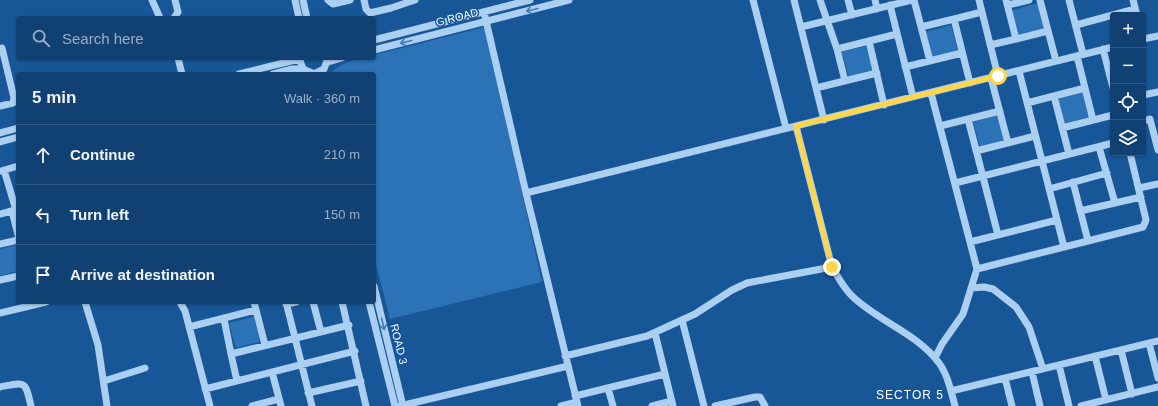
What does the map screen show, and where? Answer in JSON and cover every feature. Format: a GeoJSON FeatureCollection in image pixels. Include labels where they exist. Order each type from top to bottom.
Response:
{"type":"FeatureCollection","features":[{"type":"Feature","properties":{"kind":"street"},"geometry":{"type":"LineString","coordinates":[[152,0],[159,16]]}},
{"type":"Feature","properties":{"kind":"street"},"geometry":{"type":"LineString","coordinates":[[175,0],[178,12],[175,16]]}},
{"type":"Feature","properties":{"kind":"street"},"geometry":{"type":"LineString","coordinates":[[295,0],[299,16]]}},
{"type":"Feature","properties":{"kind":"street"},"geometry":{"type":"LineString","coordinates":[[303,0],[307,16]]}},
{"type":"Feature","properties":{"kind":"street"},"geometry":{"type":"LineString","coordinates":[[328,0],[333,4],[350,0]]}},
{"type":"Feature","properties":{"kind":"street"},"geometry":{"type":"LineString","coordinates":[[364,0],[366,9],[370,13],[392,8],[415,0]]}},
{"type":"Feature","properties":{"kind":"street"},"geometry":{"type":"LineString","coordinates":[[389,0],[392,8]]}},
{"type":"Feature","properties":{"kind":"street","name":"G ROAD"},"geometry":{"type":"LineString","coordinates":[[376,39],[530,0]]}},
{"type":"Feature","properties":{"kind":"street","name":"G ROAD"},"geometry":{"type":"LineString","coordinates":[[376,49],[570,0]]}},
{"type":"Feature","properties":{"kind":"street"},"geometry":{"type":"LineString","coordinates":[[753,0],[786,128]]}},
{"type":"Feature","properties":{"kind":"street"},"geometry":{"type":"LineString","coordinates":[[794,0],[824,120]]}},
{"type":"Feature","properties":{"kind":"street"},"geometry":{"type":"LineString","coordinates":[[820,0],[837,49],[845,81]]}},
{"type":"Feature","properties":{"kind":"street"},"geometry":{"type":"LineString","coordinates":[[848,0],[852,15]]}},
{"type":"Feature","properties":{"kind":"street"},"geometry":{"type":"LineString","coordinates":[[875,0],[877,9]]}},
{"type":"Feature","properties":{"kind":"street"},"geometry":{"type":"LineString","coordinates":[[801,27],[890,6],[909,0],[921,27],[930,61]]}},
{"type":"Feature","properties":{"kind":"street"},"geometry":{"type":"LineString","coordinates":[[979,0],[990,45],[1000,111],[1008,143]]}},
{"type":"Feature","properties":{"kind":"street"},"geometry":{"type":"LineString","coordinates":[[1016,39],[1007,3],[1029,0]]}},
{"type":"Feature","properties":{"kind":"street"},"geometry":{"type":"LineString","coordinates":[[1040,0],[1056,61]]}},
{"type":"Feature","properties":{"kind":"street"},"geometry":{"type":"LineString","coordinates":[[1069,0],[1076,25],[1085,88],[1093,120]]}},
{"type":"Feature","properties":{"kind":"street"},"geometry":{"type":"LineString","coordinates":[[1133,0],[1136,12]]}},
{"type":"Feature","properties":{"kind":"street"},"geometry":{"type":"LineString","coordinates":[[890,6],[913,97]]}},
{"type":"Feature","properties":{"kind":"street"},"geometry":{"type":"LineString","coordinates":[[484,12],[577,402]]}},
{"type":"Feature","properties":{"kind":"street"},"geometry":{"type":"LineString","coordinates":[[921,27],[982,12]]}},
{"type":"Feature","properties":{"kind":"street"},"geometry":{"type":"LineString","coordinates":[[1076,25],[1110,18]]}},
{"type":"Feature","properties":{"kind":"street"},"geometry":{"type":"LineString","coordinates":[[954,19],[970,83]]}},
{"type":"Feature","properties":{"kind":"street"},"geometry":{"type":"LineString","coordinates":[[990,45],[1048,31]]}},
{"type":"Feature","properties":{"kind":"street"},"geometry":{"type":"LineString","coordinates":[[837,49],[897,34]]}},
{"type":"Feature","properties":{"kind":"street"},"geometry":{"type":"LineString","coordinates":[[1146,38],[1158,36]]}},
{"type":"Feature","properties":{"kind":"street"},"geometry":{"type":"LineString","coordinates":[[869,41],[884,104]]}},
{"type":"Feature","properties":{"kind":"street"},"geometry":{"type":"LineString","coordinates":[[0,106],[13,103],[14,98],[1,46]]}},
{"type":"Feature","properties":{"kind":"street"},"geometry":{"type":"LineString","coordinates":[[526,193],[1110,48]]}},
{"type":"Feature","properties":{"kind":"street"},"geometry":{"type":"LineString","coordinates":[[1103,49],[1112,84]]}},
{"type":"Feature","properties":{"kind":"street"},"geometry":{"type":"LineString","coordinates":[[905,67],[962,53]]}},
{"type":"Feature","properties":{"kind":"street"},"geometry":{"type":"LineString","coordinates":[[178,60],[182,72]]}},
{"type":"Feature","properties":{"kind":"street"},"geometry":{"type":"LineString","coordinates":[[246,72],[292,60]]}},
{"type":"Feature","properties":{"kind":"street"},"geometry":{"type":"LineString","coordinates":[[300,60],[303,69]]}},
{"type":"Feature","properties":{"kind":"street"},"geometry":{"type":"LineString","coordinates":[[322,72],[328,60]]}},
{"type":"Feature","properties":{"kind":"street"},"geometry":{"type":"LineString","coordinates":[[281,72],[292,69],[303,69],[308,72]]}},
{"type":"Feature","properties":{"kind":"street"},"geometry":{"type":"LineString","coordinates":[[1018,71],[1064,247]]}},
{"type":"Feature","properties":{"kind":"street"},"geometry":{"type":"LineString","coordinates":[[816,88],[877,73]]}},
{"type":"Feature","properties":{"kind":"street"},"geometry":{"type":"LineString","coordinates":[[1027,103],[1085,88]]}},
{"type":"Feature","properties":{"kind":"street"},"geometry":{"type":"LineString","coordinates":[[1146,94],[1158,92]]}},
{"type":"Feature","properties":{"kind":"street"},"geometry":{"type":"LineString","coordinates":[[932,93],[977,269],[963,314],[942,344],[935,358]]}},
{"type":"Feature","properties":{"kind":"street"},"geometry":{"type":"LineString","coordinates":[[1054,96],[1069,154]]}},
{"type":"Feature","properties":{"kind":"street"},"geometry":{"type":"LineString","coordinates":[[940,126],[1000,111]]}},
{"type":"Feature","properties":{"kind":"street"},"geometry":{"type":"LineString","coordinates":[[1062,128],[1110,116]]}},
{"type":"Feature","properties":{"kind":"street"},"geometry":{"type":"LineString","coordinates":[[1158,118],[1147,120],[1158,150]]}},
{"type":"Feature","properties":{"kind":"street"},"geometry":{"type":"LineString","coordinates":[[968,119],[998,235]]}},
{"type":"Feature","properties":{"kind":"street"},"geometry":{"type":"LineString","coordinates":[[796,126],[832,267],[841,284],[852,296],[917,342],[935,358],[947,378],[955,406]]}},
{"type":"Feature","properties":{"kind":"street"},"geometry":{"type":"LineString","coordinates":[[0,133],[16,129]]}},
{"type":"Feature","properties":{"kind":"street"},"geometry":{"type":"LineString","coordinates":[[976,151],[1035,136]]}},
{"type":"Feature","properties":{"kind":"street"},"geometry":{"type":"LineString","coordinates":[[0,142],[16,138]]}},
{"type":"Feature","properties":{"kind":"street"},"geometry":{"type":"LineString","coordinates":[[955,183],[1110,144]]}},
{"type":"Feature","properties":{"kind":"street"},"geometry":{"type":"LineString","coordinates":[[1099,147],[1115,203]]}},
{"type":"Feature","properties":{"kind":"street"},"geometry":{"type":"LineString","coordinates":[[977,269],[1143,227],[1146,220],[1131,156]]}},
{"type":"Feature","properties":{"kind":"street"},"geometry":{"type":"LineString","coordinates":[[0,214],[15,210],[2,170],[16,166]]}},
{"type":"Feature","properties":{"kind":"street"},"geometry":{"type":"LineString","coordinates":[[1049,188],[1107,173]]}},
{"type":"Feature","properties":{"kind":"street"},"geometry":{"type":"LineString","coordinates":[[1073,182],[1088,241]]}},
{"type":"Feature","properties":{"kind":"street"},"geometry":{"type":"LineString","coordinates":[[1139,188],[1158,184]]}},
{"type":"Feature","properties":{"kind":"street"},"geometry":{"type":"LineString","coordinates":[[1080,211],[1141,197]]}},
{"type":"Feature","properties":{"kind":"street"},"geometry":{"type":"LineString","coordinates":[[970,242],[1057,220]]}},
{"type":"Feature","properties":{"kind":"street"},"geometry":{"type":"LineString","coordinates":[[0,244],[16,240]]}},
{"type":"Feature","properties":{"kind":"street"},"geometry":{"type":"LineString","coordinates":[[565,356],[655,333],[695,314],[732,290],[747,283],[832,267]]}},
{"type":"Feature","properties":{"kind":"street"},"geometry":{"type":"LineString","coordinates":[[0,280],[16,276]]}},
{"type":"Feature","properties":{"kind":"street"},"geometry":{"type":"LineString","coordinates":[[971,288],[984,287],[992,289],[1016,307],[1029,327],[1043,369]]}},
{"type":"Feature","properties":{"kind":"street","name":"ROAD 3"},"geometry":{"type":"LineString","coordinates":[[376,295],[400,406]]}},
{"type":"Feature","properties":{"kind":"street"},"geometry":{"type":"LineString","coordinates":[[0,312],[37,304]]}},
{"type":"Feature","properties":{"kind":"street"},"geometry":{"type":"LineString","coordinates":[[86,304],[98,345],[107,406]]}},
{"type":"Feature","properties":{"kind":"street"},"geometry":{"type":"LineString","coordinates":[[181,304],[185,311],[209,406]]}},
{"type":"Feature","properties":{"kind":"street"},"geometry":{"type":"LineString","coordinates":[[254,304],[265,345]]}},
{"type":"Feature","properties":{"kind":"street"},"geometry":{"type":"LineString","coordinates":[[286,304],[312,406]]}},
{"type":"Feature","properties":{"kind":"street"},"geometry":{"type":"LineString","coordinates":[[314,304],[321,332]]}},
{"type":"Feature","properties":{"kind":"street"},"geometry":{"type":"LineString","coordinates":[[343,304],[355,351],[366,406]]}},
{"type":"Feature","properties":{"kind":"street","name":"ROAD 3"},"geometry":{"type":"LineString","coordinates":[[370,304],[400,406]]}},
{"type":"Feature","properties":{"kind":"street"},"geometry":{"type":"LineString","coordinates":[[189,327],[256,310]]}},
{"type":"Feature","properties":{"kind":"street"},"geometry":{"type":"LineString","coordinates":[[224,319],[237,382]]}},
{"type":"Feature","properties":{"kind":"street"},"geometry":{"type":"LineString","coordinates":[[682,320],[704,406]]}},
{"type":"Feature","properties":{"kind":"street"},"geometry":{"type":"LineString","coordinates":[[231,354],[349,325]]}},
{"type":"Feature","properties":{"kind":"street"},"geometry":{"type":"LineString","coordinates":[[652,406],[673,404],[655,333]]}},
{"type":"Feature","properties":{"kind":"street"},"geometry":{"type":"LineString","coordinates":[[951,391],[1158,341]]}},
{"type":"Feature","properties":{"kind":"street"},"geometry":{"type":"LineString","coordinates":[[1150,343],[1158,378]]}},
{"type":"Feature","properties":{"kind":"street"},"geometry":{"type":"LineString","coordinates":[[1121,350],[1132,394]]}},
{"type":"Feature","properties":{"kind":"street"},"geometry":{"type":"LineString","coordinates":[[205,389],[355,351]]}},
{"type":"Feature","properties":{"kind":"street"},"geometry":{"type":"LineString","coordinates":[[1095,356],[1104,402]]}},
{"type":"Feature","properties":{"kind":"street"},"geometry":{"type":"LineString","coordinates":[[1059,365],[1069,406]]}},
{"type":"Feature","properties":{"kind":"street"},"geometry":{"type":"LineString","coordinates":[[400,406],[568,366]]}},
{"type":"Feature","properties":{"kind":"street"},"geometry":{"type":"LineString","coordinates":[[104,381],[145,368]]}},
{"type":"Feature","properties":{"kind":"street"},"geometry":{"type":"LineString","coordinates":[[252,406],[280,402],[272,372]]}},
{"type":"Feature","properties":{"kind":"street"},"geometry":{"type":"LineString","coordinates":[[1032,372],[1040,406]]}},
{"type":"Feature","properties":{"kind":"street"},"geometry":{"type":"LineString","coordinates":[[561,406],[577,402],[608,388],[665,374]]}},
{"type":"Feature","properties":{"kind":"street"},"geometry":{"type":"LineString","coordinates":[[1005,378],[1012,406]]}},
{"type":"Feature","properties":{"kind":"street"},"geometry":{"type":"LineString","coordinates":[[308,393],[361,381]]}},
{"type":"Feature","properties":{"kind":"street"},"geometry":{"type":"LineString","coordinates":[[0,387],[20,383],[24,384],[27,388],[31,406]]}},
{"type":"Feature","properties":{"kind":"street"},"geometry":{"type":"LineString","coordinates":[[1081,406],[1104,402],[1158,387]]}},
{"type":"Feature","properties":{"kind":"street"},"geometry":{"type":"LineString","coordinates":[[608,388],[613,406]]}},
{"type":"Feature","properties":{"kind":"street"},"geometry":{"type":"LineString","coordinates":[[715,406],[736,404],[760,397],[765,406]]}},
{"type":"Feature","properties":{"kind":"shaded area"},"geometry":{"type":"Polygon","coordinates":[[[1038,3],[1045,29],[1019,36],[1012,10],[1038,3]]]}},
{"type":"Feature","properties":{"kind":"shaded area"},"geometry":{"type":"Polygon","coordinates":[[[951,25],[958,51],[932,58],[925,32],[951,25]]]}},
{"type":"Feature","properties":{"kind":"shaded area"},"geometry":{"type":"Polygon","coordinates":[[[485,27],[542,282],[390,319],[376,265],[376,72],[332,72],[340,66],[355,60],[376,60],[376,54],[485,27]]]}},
{"type":"Feature","properties":{"kind":"shaded area"},"geometry":{"type":"Polygon","coordinates":[[[867,46],[874,71],[849,78],[842,52],[867,46]]]}},
{"type":"Feature","properties":{"kind":"shaded area"},"geometry":{"type":"Polygon","coordinates":[[[1083,91],[1090,117],[1064,124],[1058,98],[1083,91]]]}},
{"type":"Feature","properties":{"kind":"shaded area"},"geometry":{"type":"Polygon","coordinates":[[[998,115],[1005,141],[980,147],[973,122],[998,115]]]}},
{"type":"Feature","properties":{"kind":"shaded area"},"geometry":{"type":"Polygon","coordinates":[[[16,245],[16,272],[0,276],[0,249],[16,245]]]}},
{"type":"Feature","properties":{"kind":"shaded area"},"geometry":{"type":"Polygon","coordinates":[[[255,316],[262,341],[236,348],[229,323],[255,316]]]}},
{"type":"Feature","properties":{"kind":"district","name":"SECTOR 5"},"geometry":{"type":"Point","coordinates":[910,395]}},
{"type":"Feature","properties":{"kind":"route"},"geometry":{"type":"LineString","coordinates":[[832,267],[796,126],[998,76]]}}]}
